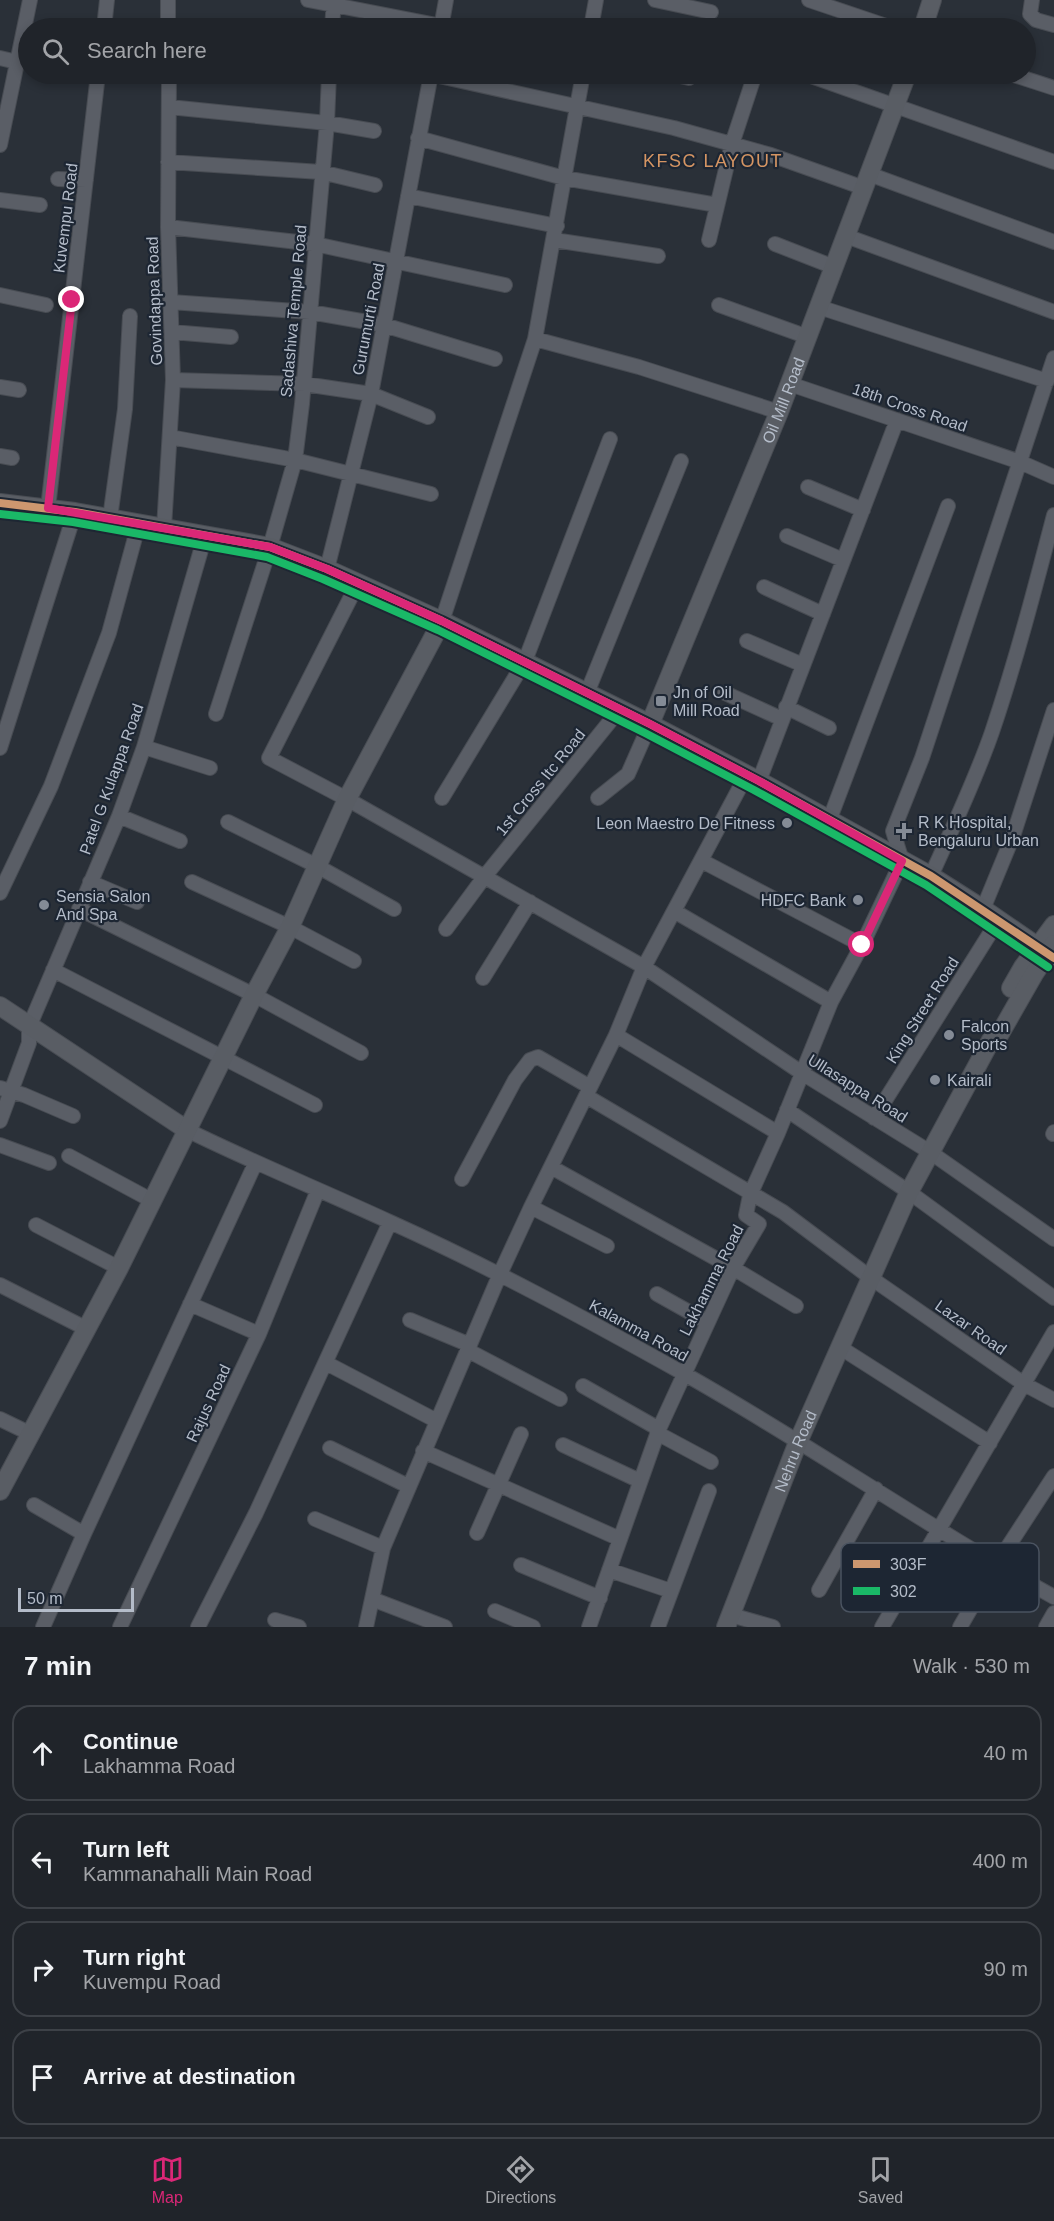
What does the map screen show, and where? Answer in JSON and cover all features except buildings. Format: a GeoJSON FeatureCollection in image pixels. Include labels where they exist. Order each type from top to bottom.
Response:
{"type":"FeatureCollection","features":[{"type":"Feature","properties":{"kind":"street"},"geometry":{"type":"LineString","coordinates":[[26,18],[30,0]]}},
{"type":"Feature","properties":{"kind":"street"},"geometry":{"type":"LineString","coordinates":[[105,18],[107,0]]}},
{"type":"Feature","properties":{"kind":"street"},"geometry":{"type":"LineString","coordinates":[[168,0],[168,18]]}},
{"type":"Feature","properties":{"kind":"street"},"geometry":{"type":"LineString","coordinates":[[308,0],[334,2],[402,18]]}},
{"type":"Feature","properties":{"kind":"street"},"geometry":{"type":"LineString","coordinates":[[445,18],[446,0]]}},
{"type":"Feature","properties":{"kind":"street"},"geometry":{"type":"LineString","coordinates":[[593,18],[596,0]]}},
{"type":"Feature","properties":{"kind":"street"},"geometry":{"type":"LineString","coordinates":[[655,0],[711,12]]}},
{"type":"Feature","properties":{"kind":"street"},"geometry":{"type":"LineString","coordinates":[[808,0],[861,18]]}},
{"type":"Feature","properties":{"kind":"street"},"geometry":{"type":"LineString","coordinates":[[926,18],[932,0]]}},
{"type":"Feature","properties":{"kind":"street"},"geometry":{"type":"LineString","coordinates":[[1032,0],[1030,14],[1034,18]]}},
{"type":"Feature","properties":{"kind":"street"},"geometry":{"type":"LineString","coordinates":[[333,18],[334,2]]}},
{"type":"Feature","properties":{"kind":"street"},"geometry":{"type":"LineString","coordinates":[[1036,20],[1054,25]]}},
{"type":"Feature","properties":{"kind":"street"},"geometry":{"type":"LineString","coordinates":[[0,145],[18,57]]}},
{"type":"Feature","properties":{"kind":"street"},"geometry":{"type":"LineString","coordinates":[[0,58],[17,62]]}},
{"type":"Feature","properties":{"kind":"street"},"geometry":{"type":"LineString","coordinates":[[1036,82],[1054,88]]}},
{"type":"Feature","properties":{"kind":"street","name":"Kuvempu Road"},"geometry":{"type":"LineString","coordinates":[[48,508],[97,84]]}},
{"type":"Feature","properties":{"kind":"street","name":"Govindappa Road"},"geometry":{"type":"LineString","coordinates":[[164,528],[173,380],[168,227],[169,84]]}},
{"type":"Feature","properties":{"kind":"street","name":"Sadashiva Temple Road"},"geometry":{"type":"LineString","coordinates":[[216,714],[270,547],[295,460],[304,384],[329,84]]}},
{"type":"Feature","properties":{"kind":"street","name":"Gurumurti Road"},"geometry":{"type":"LineString","coordinates":[[327,569],[371,393],[428,84]]}},
{"type":"Feature","properties":{"kind":"street"},"geometry":{"type":"LineString","coordinates":[[474,84],[674,128],[867,181],[1054,242]]}},
{"type":"Feature","properties":{"kind":"street"},"geometry":{"type":"LineString","coordinates":[[0,1491],[119,1268],[254,994],[290,927],[347,799],[442,621],[535,339],[581,84]]}},
{"type":"Feature","properties":{"kind":"street"},"geometry":{"type":"LineString","coordinates":[[709,240],[732,144],[752,84]]}},
{"type":"Feature","properties":{"kind":"street"},"geometry":{"type":"LineString","coordinates":[[833,84],[1054,162]]}},
{"type":"Feature","properties":{"kind":"street","name":"Oil Mill Road"},"geometry":{"type":"LineString","coordinates":[[650,724],[779,412],[903,84]]}},
{"type":"Feature","properties":{"kind":"street"},"geometry":{"type":"LineString","coordinates":[[169,107],[327,123],[374,131]]}},
{"type":"Feature","properties":{"kind":"street"},"geometry":{"type":"LineString","coordinates":[[418,138],[564,178],[717,205]]}},
{"type":"Feature","properties":{"kind":"street"},"geometry":{"type":"LineString","coordinates":[[168,162],[321,172],[375,185]]}},
{"type":"Feature","properties":{"kind":"street"},"geometry":{"type":"LineString","coordinates":[[58,179],[86,180]]}},
{"type":"Feature","properties":{"kind":"street"},"geometry":{"type":"LineString","coordinates":[[408,196],[658,256]]}},
{"type":"Feature","properties":{"kind":"street"},"geometry":{"type":"LineString","coordinates":[[0,200],[40,204]]}},
{"type":"Feature","properties":{"kind":"street"},"geometry":{"type":"LineString","coordinates":[[168,227],[315,244],[505,285]]}},
{"type":"Feature","properties":{"kind":"street"},"geometry":{"type":"LineString","coordinates":[[846,236],[1054,312]]}},
{"type":"Feature","properties":{"kind":"street"},"geometry":{"type":"LineString","coordinates":[[775,244],[834,267]]}},
{"type":"Feature","properties":{"kind":"street"},"geometry":{"type":"LineString","coordinates":[[0,295],[46,305]]}},
{"type":"Feature","properties":{"kind":"street"},"geometry":{"type":"LineString","coordinates":[[171,302],[310,312],[384,325],[495,359]]}},
{"type":"Feature","properties":{"kind":"street"},"geometry":{"type":"LineString","coordinates":[[719,305],[808,337]]}},
{"type":"Feature","properties":{"kind":"street"},"geometry":{"type":"LineString","coordinates":[[819,307],[1047,381]]}},
{"type":"Feature","properties":{"kind":"street"},"geometry":{"type":"LineString","coordinates":[[110,518],[125,409],[130,316]]}},
{"type":"Feature","properties":{"kind":"street"},"geometry":{"type":"LineString","coordinates":[[172,332],[231,337]]}},
{"type":"Feature","properties":{"kind":"street"},"geometry":{"type":"LineString","coordinates":[[535,339],[639,367],[779,412]]}},
{"type":"Feature","properties":{"kind":"street"},"geometry":{"type":"LineString","coordinates":[[750,1195],[778,1133],[831,1002],[862,945],[902,861],[893,831],[922,758],[1054,358]]}},
{"type":"Feature","properties":{"kind":"street"},"geometry":{"type":"LineString","coordinates":[[173,380],[304,384],[371,393],[428,417]]}},
{"type":"Feature","properties":{"kind":"street","name":"18th Cross Road"},"geometry":{"type":"LineString","coordinates":[[790,384],[1020,462],[1054,477]]}},
{"type":"Feature","properties":{"kind":"street"},"geometry":{"type":"LineString","coordinates":[[0,387],[19,390]]}},
{"type":"Feature","properties":{"kind":"street"},"geometry":{"type":"LineString","coordinates":[[366,1627],[382,1548],[500,1274],[616,1035],[644,967],[702,861],[753,778],[784,713],[897,420]]}},
{"type":"Feature","properties":{"kind":"street"},"geometry":{"type":"LineString","coordinates":[[170,437],[295,460],[431,494]]}},
{"type":"Feature","properties":{"kind":"street"},"geometry":{"type":"LineString","coordinates":[[442,798],[525,661],[610,439]]}},
{"type":"Feature","properties":{"kind":"street"},"geometry":{"type":"LineString","coordinates":[[587,693],[681,461]]}},
{"type":"Feature","properties":{"kind":"street"},"geometry":{"type":"LineString","coordinates":[[808,487],[863,510]]}},
{"type":"Feature","properties":{"kind":"street"},"geometry":{"type":"LineString","coordinates":[[0,503],[75,512],[270,547],[327,569],[525,661],[753,778],[930,876],[1048,951]]}},
{"type":"Feature","properties":{"kind":"street"},"geometry":{"type":"LineString","coordinates":[[829,821],[948,506]]}},
{"type":"Feature","properties":{"kind":"street"},"geometry":{"type":"LineString","coordinates":[[0,748],[75,512]]}},
{"type":"Feature","properties":{"kind":"street"},"geometry":{"type":"LineString","coordinates":[[930,876],[952,830],[992,732],[1054,515]]}},
{"type":"Feature","properties":{"kind":"street"},"geometry":{"type":"LineString","coordinates":[[0,893],[51,786],[105,644],[139,523]]}},
{"type":"Feature","properties":{"kind":"street","name":"Patel G Kulappa Road"},"geometry":{"type":"LineString","coordinates":[[0,1121],[5,1090],[28,1043],[29,1027],[119,816],[144,747],[205,536]]}},
{"type":"Feature","properties":{"kind":"street"},"geometry":{"type":"LineString","coordinates":[[787,536],[843,560]]}},
{"type":"Feature","properties":{"kind":"street","name":"Ullasappa Road"},"geometry":{"type":"LineString","coordinates":[[358,583],[269,758],[347,799],[644,967],[802,1073],[930,1152],[1054,1239]]}},
{"type":"Feature","properties":{"kind":"street"},"geometry":{"type":"LineString","coordinates":[[764,587],[823,614]]}},
{"type":"Feature","properties":{"kind":"street"},"geometry":{"type":"LineString","coordinates":[[747,640],[803,665]]}},
{"type":"Feature","properties":{"kind":"street"},"geometry":{"type":"LineString","coordinates":[[725,693],[829,728]]}},
{"type":"Feature","properties":{"kind":"street","name":"1st Cross Itc Road"},"geometry":{"type":"LineString","coordinates":[[446,929],[485,876],[620,709]]}},
{"type":"Feature","properties":{"kind":"street"},"geometry":{"type":"LineString","coordinates":[[983,909],[1013,836],[1054,710]]}},
{"type":"Feature","properties":{"kind":"street"},"geometry":{"type":"LineString","coordinates":[[598,798],[628,774],[650,724]]}},
{"type":"Feature","properties":{"kind":"street"},"geometry":{"type":"LineString","coordinates":[[144,747],[210,768]]}},
{"type":"Feature","properties":{"kind":"street"},"geometry":{"type":"LineString","coordinates":[[119,816],[180,841]]}},
{"type":"Feature","properties":{"kind":"street"},"geometry":{"type":"LineString","coordinates":[[228,822],[318,866],[394,909]]}},
{"type":"Feature","properties":{"kind":"street"},"geometry":{"type":"LineString","coordinates":[[702,861],[862,945]]}},
{"type":"Feature","properties":{"kind":"street"},"geometry":{"type":"LineString","coordinates":[[90,882],[137,902]]}},
{"type":"Feature","properties":{"kind":"street"},"geometry":{"type":"LineString","coordinates":[[192,882],[290,927],[354,961]]}},
{"type":"Feature","properties":{"kind":"street"},"geometry":{"type":"LineString","coordinates":[[483,978],[530,902]]}},
{"type":"Feature","properties":{"kind":"street"},"geometry":{"type":"LineString","coordinates":[[79,909],[254,994],[361,1053]]}},
{"type":"Feature","properties":{"kind":"street"},"geometry":{"type":"LineString","coordinates":[[674,911],[831,1002]]}},
{"type":"Feature","properties":{"kind":"street","name":"King Street Road"},"geometry":{"type":"LineString","coordinates":[[874,1118],[999,919]]}},
{"type":"Feature","properties":{"kind":"street","name":"Nehru Road"},"geometry":{"type":"LineString","coordinates":[[729,1621],[798,1443],[909,1192],[991,1040],[998,1037],[1048,951],[1054,926]]}},
{"type":"Feature","properties":{"kind":"street"},"geometry":{"type":"LineString","coordinates":[[54,970],[315,1105]]}},
{"type":"Feature","properties":{"kind":"street"},"geometry":{"type":"LineString","coordinates":[[0,1006],[187,1131]]}},
{"type":"Feature","properties":{"kind":"street"},"geometry":{"type":"LineString","coordinates":[[616,1035],[778,1133]]}},
{"type":"Feature","properties":{"kind":"street"},"geometry":{"type":"LineString","coordinates":[[462,1179],[515,1080],[530,1060],[538,1057],[588,1092],[750,1195],[783,1212],[871,1278]]}},
{"type":"Feature","properties":{"kind":"street"},"geometry":{"type":"LineString","coordinates":[[5,1090],[24,1095],[72,1116]]}},
{"type":"Feature","properties":{"kind":"street"},"geometry":{"type":"LineString","coordinates":[[787,1110],[909,1192],[1054,1298]]}},
{"type":"Feature","properties":{"kind":"street","name":"Kalamma Road"},"geometry":{"type":"LineString","coordinates":[[187,1131],[500,1274],[683,1373],[961,1543]]}},
{"type":"Feature","properties":{"kind":"street"},"geometry":{"type":"LineString","coordinates":[[0,1145],[49,1163]]}},
{"type":"Feature","properties":{"kind":"street"},"geometry":{"type":"LineString","coordinates":[[69,1156],[152,1200]]}},
{"type":"Feature","properties":{"kind":"street"},"geometry":{"type":"LineString","coordinates":[[43,1627],[255,1164]]}},
{"type":"Feature","properties":{"kind":"street"},"geometry":{"type":"LineString","coordinates":[[551,1167],[733,1268],[796,1306]]}},
{"type":"Feature","properties":{"kind":"street","name":"Rajus Road"},"geometry":{"type":"LineString","coordinates":[[120,1627],[259,1334],[318,1190]]}},
{"type":"Feature","properties":{"kind":"street","name":"Lakhamma Road"},"geometry":{"type":"LineString","coordinates":[[589,1627],[658,1431],[733,1268],[759,1224],[746,1215],[750,1195]]}},
{"type":"Feature","properties":{"kind":"street"},"geometry":{"type":"LineString","coordinates":[[531,1207],[607,1246]]}},
{"type":"Feature","properties":{"kind":"street"},"geometry":{"type":"LineString","coordinates":[[198,1627],[256,1513],[390,1222]]}},
{"type":"Feature","properties":{"kind":"street"},"geometry":{"type":"LineString","coordinates":[[36,1225],[119,1268]]}},
{"type":"Feature","properties":{"kind":"street","name":"Lazar Road"},"geometry":{"type":"LineString","coordinates":[[871,1278],[1024,1383],[1054,1400]]}},
{"type":"Feature","properties":{"kind":"street"},"geometry":{"type":"LineString","coordinates":[[0,1285],[85,1328]]}},
{"type":"Feature","properties":{"kind":"street"},"geometry":{"type":"LineString","coordinates":[[657,1294],[707,1322]]}},
{"type":"Feature","properties":{"kind":"street"},"geometry":{"type":"LineString","coordinates":[[190,1304],[259,1334]]}},
{"type":"Feature","properties":{"kind":"street"},"geometry":{"type":"LineString","coordinates":[[410,1320],[469,1348],[560,1399]]}},
{"type":"Feature","properties":{"kind":"street"},"geometry":{"type":"LineString","coordinates":[[932,1543],[1054,1332]]}},
{"type":"Feature","properties":{"kind":"street"},"geometry":{"type":"LineString","coordinates":[[841,1348],[990,1443]]}},
{"type":"Feature","properties":{"kind":"street"},"geometry":{"type":"LineString","coordinates":[[326,1363],[437,1420]]}},
{"type":"Feature","properties":{"kind":"street"},"geometry":{"type":"LineString","coordinates":[[582,1386],[711,1462]]}},
{"type":"Feature","properties":{"kind":"street"},"geometry":{"type":"LineString","coordinates":[[0,1419],[29,1433]]}},
{"type":"Feature","properties":{"kind":"street"},"geometry":{"type":"LineString","coordinates":[[477,1533],[521,1434]]}},
{"type":"Feature","properties":{"kind":"street"},"geometry":{"type":"LineString","coordinates":[[563,1446],[640,1481]]}},
{"type":"Feature","properties":{"kind":"street"},"geometry":{"type":"LineString","coordinates":[[330,1448],[408,1486]]}},
{"type":"Feature","properties":{"kind":"street"},"geometry":{"type":"LineString","coordinates":[[423,1451],[620,1539]]}},
{"type":"Feature","properties":{"kind":"street"},"geometry":{"type":"LineString","coordinates":[[1010,1543],[1054,1476]]}},
{"type":"Feature","properties":{"kind":"street"},"geometry":{"type":"LineString","coordinates":[[846,1543],[876,1489]]}},
{"type":"Feature","properties":{"kind":"street"},"geometry":{"type":"LineString","coordinates":[[658,1627],[709,1491]]}},
{"type":"Feature","properties":{"kind":"street"},"geometry":{"type":"LineString","coordinates":[[34,1505],[84,1534]]}},
{"type":"Feature","properties":{"kind":"street"},"geometry":{"type":"LineString","coordinates":[[315,1519],[382,1548]]}},
{"type":"Feature","properties":{"kind":"street"},"geometry":{"type":"LineString","coordinates":[[819,1590],[841,1551]]}},
{"type":"Feature","properties":{"kind":"street"},"geometry":{"type":"LineString","coordinates":[[521,1565],[600,1598]]}},
{"type":"Feature","properties":{"kind":"street"},"geometry":{"type":"LineString","coordinates":[[609,1570],[671,1591]]}},
{"type":"Feature","properties":{"kind":"street","name":"Kalamma Road"},"geometry":{"type":"LineString","coordinates":[[1039,1589],[1054,1597]]}},
{"type":"Feature","properties":{"kind":"street"},"geometry":{"type":"LineString","coordinates":[[372,1599],[445,1627]]}},
{"type":"Feature","properties":{"kind":"street"},"geometry":{"type":"LineString","coordinates":[[495,1611],[533,1627]]}},
{"type":"Feature","properties":{"kind":"street"},"geometry":{"type":"LineString","coordinates":[[882,1627],[891,1612]]}},
{"type":"Feature","properties":{"kind":"street"},"geometry":{"type":"LineString","coordinates":[[960,1627],[969,1612]]}},
{"type":"Feature","properties":{"kind":"street"},"geometry":{"type":"LineString","coordinates":[[1046,1627],[1054,1613]]}},
{"type":"Feature","properties":{"kind":"street"},"geometry":{"type":"LineString","coordinates":[[275,1620],[299,1627]]}},
{"type":"Feature","properties":{"kind":"street"},"geometry":{"type":"LineString","coordinates":[[729,1621],[773,1627]]}},
{"type":"Feature","properties":{"kind":"transit line","name":"303F"},"geometry":{"type":"LineString","coordinates":[[0,503],[75,512],[270,547],[327,569],[442,621],[759,781],[931,876],[1054,958]]}},
{"type":"Feature","properties":{"kind":"transit line","name":"302"},"geometry":{"type":"LineString","coordinates":[[0,514],[73,522],[267,557],[323,579],[438,630],[754,790],[926,885],[1048,967]]}},
{"type":"Feature","properties":{"kind":"place","name":"Jn of Oil Mill Road"},"geometry":{"type":"Point","coordinates":[661,701]}},
{"type":"Feature","properties":{"kind":"place","name":"Leon Maestro De Fitness"},"geometry":{"type":"Point","coordinates":[787,823]}},
{"type":"Feature","properties":{"kind":"place","name":"R K Hospital, Bengaluru Urban"},"geometry":{"type":"Point","coordinates":[904,831]}},
{"type":"Feature","properties":{"kind":"place","name":"HDFC Bank"},"geometry":{"type":"Point","coordinates":[858,900]}},
{"type":"Feature","properties":{"kind":"place","name":"Sensia Salon And Spa"},"geometry":{"type":"Point","coordinates":[44,905]}},
{"type":"Feature","properties":{"kind":"place","name":"Falcon Sports"},"geometry":{"type":"Point","coordinates":[949,1035]}},
{"type":"Feature","properties":{"kind":"place","name":"Kairali"},"geometry":{"type":"Point","coordinates":[935,1080]}},
{"type":"Feature","properties":{"kind":"district","name":"KFSC LAYOUT"},"geometry":{"type":"Point","coordinates":[713,161]}},
{"type":"Feature","properties":{"kind":"route"},"geometry":{"type":"LineString","coordinates":[[72,300],[48,508],[270,547],[327,569],[442,621],[759,781],[902,861],[862,945]]}}]}
